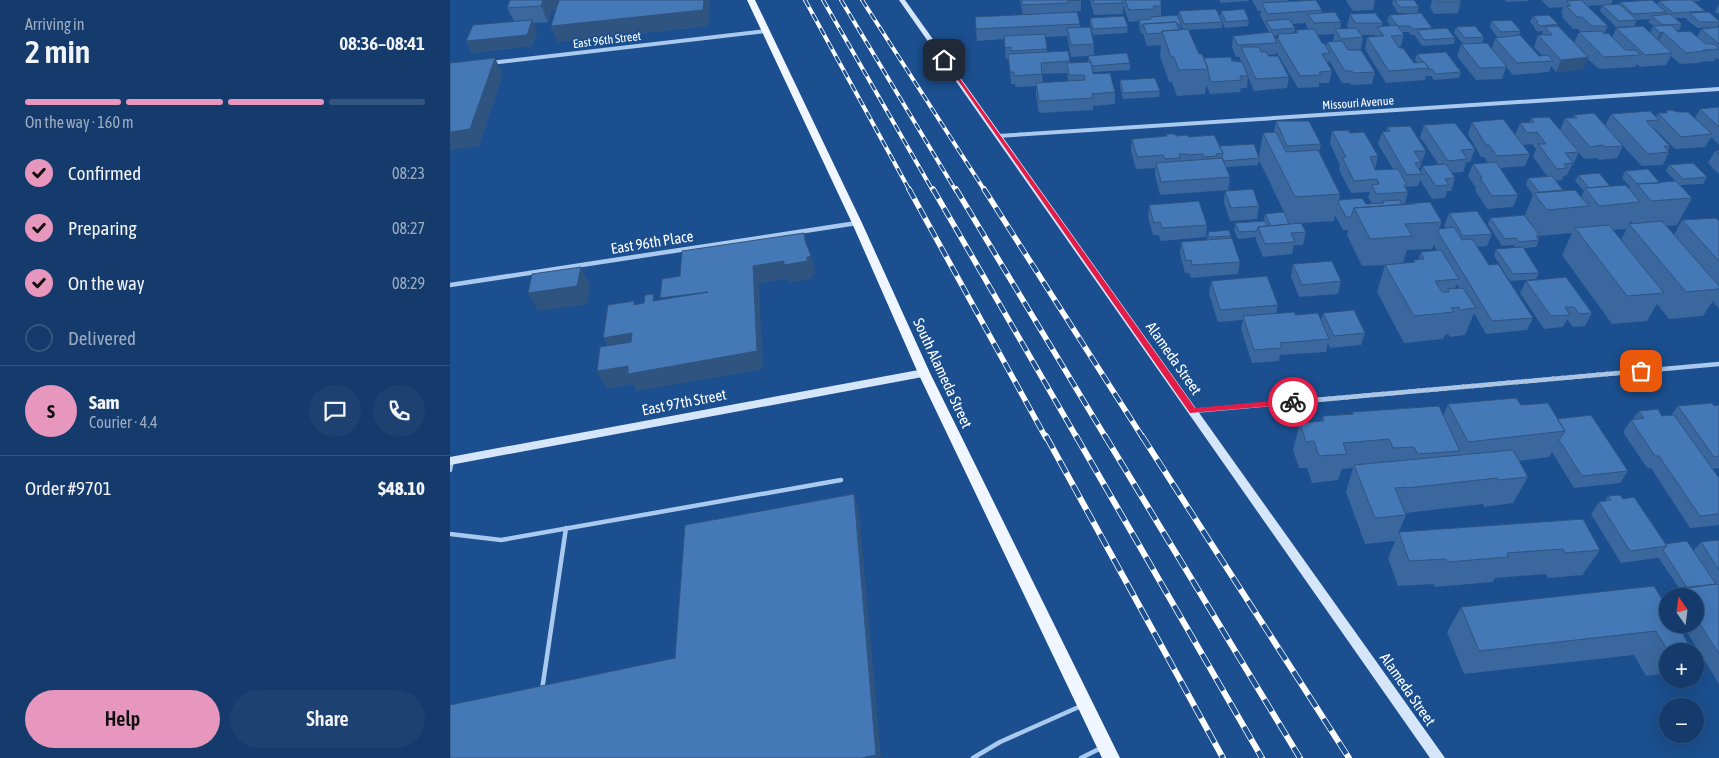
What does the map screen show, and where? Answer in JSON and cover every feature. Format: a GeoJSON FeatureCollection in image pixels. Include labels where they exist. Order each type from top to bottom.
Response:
{"type":"FeatureCollection","features":[{"type":"Feature","properties":{"kind":"main road","name":"South Alameda Street"},"geometry":{"type":"LineString","coordinates":[[752,0],[857,223],[924,373],[1111,758]]}},
{"type":"Feature","properties":{"kind":"street","name":"Alameda Street"},"geometry":{"type":"LineString","coordinates":[[902,0],[1438,758]]}},
{"type":"Feature","properties":{"kind":"street","name":"East 96th Street"},"geometry":{"type":"LineString","coordinates":[[490,63],[766,32]]}},
{"type":"Feature","properties":{"kind":"street","name":"Missouri Avenue"},"geometry":{"type":"LineString","coordinates":[[998,136],[1719,89]]}},
{"type":"Feature","properties":{"kind":"street","name":"East 96th Place"},"geometry":{"type":"LineString","coordinates":[[450,285],[857,223]]}},
{"type":"Feature","properties":{"kind":"street"},"geometry":{"type":"LineString","coordinates":[[1193,411],[1719,364]]}},
{"type":"Feature","properties":{"kind":"street","name":"East 97th Street"},"geometry":{"type":"LineString","coordinates":[[451,464],[924,373]]}},
{"type":"Feature","properties":{"kind":"lane"},"geometry":{"type":"LineString","coordinates":[[450,534],[501,540],[841,480]]}},
{"type":"Feature","properties":{"kind":"lane"},"geometry":{"type":"LineString","coordinates":[[541,697],[566,528]]}},
{"type":"Feature","properties":{"kind":"lane"},"geometry":{"type":"LineString","coordinates":[[973,758],[1000,742],[1085,704]]}},
{"type":"Feature","properties":{"kind":"lane"},"geometry":{"type":"LineString","coordinates":[[1081,758],[1105,746]]}},
{"type":"Feature","properties":{"kind":"building"},"geometry":{"type":"Polygon","coordinates":[[[510,0],[543,0],[541,6],[507,8],[510,0]]]}},
{"type":"Feature","properties":{"kind":"building"},"geometry":{"type":"Polygon","coordinates":[[[559,0],[704,0],[703,10],[551,26],[559,0]]]}},
{"type":"Feature","properties":{"kind":"building"},"geometry":{"type":"Polygon","coordinates":[[[1022,0],[1081,0],[1068,1],[1068,3],[1022,5],[1022,0]]]}},
{"type":"Feature","properties":{"kind":"building"},"geometry":{"type":"Polygon","coordinates":[[[1093,0],[1122,0],[1123,3],[1094,4],[1093,0]]]}},
{"type":"Feature","properties":{"kind":"building"},"geometry":{"type":"Polygon","coordinates":[[[1125,0],[1161,0],[1161,6],[1153,6],[1154,9],[1129,10],[1125,0]]]}},
{"type":"Feature","properties":{"kind":"building"},"geometry":{"type":"Polygon","coordinates":[[[1316,0],[1322,10],[1267,14],[1262,3],[1316,0]]]}},
{"type":"Feature","properties":{"kind":"building"},"geometry":{"type":"Polygon","coordinates":[[[1395,0],[1414,0],[1419,7],[1400,7],[1395,0]]]}},
{"type":"Feature","properties":{"kind":"building"},"geometry":{"type":"Polygon","coordinates":[[[1436,0],[1460,0],[1461,2],[1437,2],[1436,0]]]}},
{"type":"Feature","properties":{"kind":"building"},"geometry":{"type":"Polygon","coordinates":[[[1581,0],[1608,26],[1592,26],[1582,17],[1577,17],[1566,6],[1571,6],[1566,1],[1581,0]]]}},
{"type":"Feature","properties":{"kind":"building"},"geometry":{"type":"Polygon","coordinates":[[[1652,0],[1666,12],[1633,14],[1620,2],[1652,0]]]}},
{"type":"Feature","properties":{"kind":"building"},"geometry":{"type":"Polygon","coordinates":[[[1692,0],[1705,11],[1673,13],[1659,1],[1692,0]]]}},
{"type":"Feature","properties":{"kind":"building"},"geometry":{"type":"Polygon","coordinates":[[[1619,4],[1637,20],[1619,21],[1602,5],[1619,4]]]}},
{"type":"Feature","properties":{"kind":"building"},"geometry":{"type":"Polygon","coordinates":[[[1216,9],[1222,22],[1184,24],[1179,11],[1216,9]]]}},
{"type":"Feature","properties":{"kind":"building"},"geometry":{"type":"Polygon","coordinates":[[[1244,9],[1249,20],[1226,22],[1221,11],[1244,9]]]}},
{"type":"Feature","properties":{"kind":"building"},"geometry":{"type":"Polygon","coordinates":[[[1077,12],[1080,24],[976,29],[975,17],[1077,12]]]}},
{"type":"Feature","properties":{"kind":"building"},"geometry":{"type":"Polygon","coordinates":[[[1335,12],[1341,22],[1314,23],[1308,14],[1335,12]]]}},
{"type":"Feature","properties":{"kind":"building"},"geometry":{"type":"Polygon","coordinates":[[[1709,12],[1719,22],[1700,22],[1689,13],[1709,12]]]}},
{"type":"Feature","properties":{"kind":"building"},"geometry":{"type":"Polygon","coordinates":[[[1375,13],[1383,23],[1355,23],[1350,14],[1375,13]]]}},
{"type":"Feature","properties":{"kind":"building"},"geometry":{"type":"Polygon","coordinates":[[[1421,13],[1432,28],[1413,29],[1410,26],[1398,26],[1389,15],[1421,13]]]}},
{"type":"Feature","properties":{"kind":"building"},"geometry":{"type":"Polygon","coordinates":[[[1670,14],[1682,24],[1663,25],[1651,16],[1670,14]]]}},
{"type":"Feature","properties":{"kind":"building"},"geometry":{"type":"Polygon","coordinates":[[[1177,15],[1181,24],[1176,22],[1143,24],[1142,28],[1139,20],[1151,19],[1150,17],[1177,15]]]}},
{"type":"Feature","properties":{"kind":"building"},"geometry":{"type":"Polygon","coordinates":[[[1549,15],[1558,24],[1540,26],[1533,16],[1549,15]]]}},
{"type":"Feature","properties":{"kind":"building"},"geometry":{"type":"Polygon","coordinates":[[[1124,16],[1128,27],[1093,29],[1090,18],[1124,16]]]}},
{"type":"Feature","properties":{"kind":"building"},"geometry":{"type":"Polygon","coordinates":[[[1289,19],[1295,28],[1272,30],[1266,21],[1289,19]]]}},
{"type":"Feature","properties":{"kind":"building"},"geometry":{"type":"Polygon","coordinates":[[[532,20],[527,35],[466,41],[473,25],[532,20]]]}},
{"type":"Feature","properties":{"kind":"building"},"geometry":{"type":"Polygon","coordinates":[[[1511,20],[1521,31],[1501,32],[1491,21],[1511,20]]]}},
{"type":"Feature","properties":{"kind":"building"},"geometry":{"type":"Polygon","coordinates":[[[1176,22],[1179,30],[1147,34],[1143,24],[1176,22]]]}},
{"type":"Feature","properties":{"kind":"building"},"geometry":{"type":"Polygon","coordinates":[[[1397,25],[1404,35],[1391,36],[1399,48],[1403,48],[1414,63],[1424,62],[1429,68],[1389,71],[1367,37],[1384,36],[1377,27],[1397,25]]]}},
{"type":"Feature","properties":{"kind":"building"},"geometry":{"type":"Polygon","coordinates":[[[1671,25],[1678,32],[1690,31],[1706,44],[1714,44],[1719,49],[1686,53],[1663,32],[1660,33],[1653,26],[1671,25]]]}},
{"type":"Feature","properties":{"kind":"building"},"geometry":{"type":"Polygon","coordinates":[[[1475,26],[1484,37],[1465,38],[1456,27],[1475,26]]]}},
{"type":"Feature","properties":{"kind":"building"},"geometry":{"type":"Polygon","coordinates":[[[1558,26],[1588,57],[1561,60],[1538,35],[1552,35],[1545,27],[1558,26]]]}},
{"type":"Feature","properties":{"kind":"building"},"geometry":{"type":"Polygon","coordinates":[[[1643,26],[1672,53],[1645,55],[1616,28],[1643,26]]]}},
{"type":"Feature","properties":{"kind":"building"},"geometry":{"type":"Polygon","coordinates":[[[1090,27],[1094,44],[1071,45],[1067,28],[1090,27]]]}},
{"type":"Feature","properties":{"kind":"building"},"geometry":{"type":"Polygon","coordinates":[[[1719,27],[1719,44],[1701,29],[1719,27]]]}},
{"type":"Feature","properties":{"kind":"building"},"geometry":{"type":"Polygon","coordinates":[[[1356,28],[1363,37],[1341,39],[1335,29],[1356,28]]]}},
{"type":"Feature","properties":{"kind":"building"},"geometry":{"type":"Polygon","coordinates":[[[1447,28],[1455,38],[1424,40],[1417,30],[1447,28]]]}},
{"type":"Feature","properties":{"kind":"building"},"geometry":{"type":"Polygon","coordinates":[[[1188,29],[1208,69],[1179,70],[1174,57],[1171,57],[1162,31],[1188,29]]]}},
{"type":"Feature","properties":{"kind":"building"},"geometry":{"type":"Polygon","coordinates":[[[1314,29],[1330,53],[1322,54],[1332,71],[1319,72],[1321,75],[1300,76],[1277,37],[1279,37],[1278,34],[1298,33],[1296,30],[1314,29]]]}},
{"type":"Feature","properties":{"kind":"building"},"geometry":{"type":"Polygon","coordinates":[[[1601,31],[1604,34],[1608,33],[1625,50],[1635,50],[1641,55],[1604,57],[1579,32],[1601,31]]]}},
{"type":"Feature","properties":{"kind":"building"},"geometry":{"type":"Polygon","coordinates":[[[1272,32],[1277,43],[1238,45],[1233,36],[1272,32]]]}},
{"type":"Feature","properties":{"kind":"building"},"geometry":{"type":"Polygon","coordinates":[[[1045,34],[1047,49],[1011,51],[1011,47],[1005,48],[1004,36],[1045,34]]]}},
{"type":"Feature","properties":{"kind":"building"},"geometry":{"type":"Polygon","coordinates":[[[1520,35],[1539,56],[1548,55],[1553,61],[1517,63],[1495,38],[1520,35]]]}},
{"type":"Feature","properties":{"kind":"building"},"geometry":{"type":"Polygon","coordinates":[[[1342,41],[1348,50],[1361,50],[1375,72],[1354,73],[1352,71],[1345,71],[1327,42],[1342,41]]]}},
{"type":"Feature","properties":{"kind":"building"},"geometry":{"type":"Polygon","coordinates":[[[1487,43],[1507,67],[1480,68],[1461,44],[1487,43]]]}},
{"type":"Feature","properties":{"kind":"building"},"geometry":{"type":"Polygon","coordinates":[[[1241,47],[1259,47],[1261,52],[1266,52],[1269,56],[1278,56],[1289,77],[1256,79],[1241,47]]]}},
{"type":"Feature","properties":{"kind":"building"},"geometry":{"type":"Polygon","coordinates":[[[1068,51],[1070,61],[1041,63],[1042,74],[1014,76],[1014,72],[1010,72],[1008,54],[1068,51]]]}},
{"type":"Feature","properties":{"kind":"building"},"geometry":{"type":"Polygon","coordinates":[[[1446,52],[1461,72],[1436,74],[1432,69],[1428,70],[1429,68],[1417,54],[1446,52]]]}},
{"type":"Feature","properties":{"kind":"building"},"geometry":{"type":"Polygon","coordinates":[[[1127,53],[1130,63],[1092,66],[1088,56],[1127,53]]]}},
{"type":"Feature","properties":{"kind":"building"},"geometry":{"type":"Polygon","coordinates":[[[1231,57],[1232,61],[1242,62],[1248,76],[1240,76],[1242,80],[1211,82],[1204,58],[1231,57]]]}},
{"type":"Feature","properties":{"kind":"building"},"geometry":{"type":"Polygon","coordinates":[[[495,58],[470,129],[450,132],[450,63],[495,58]]]}},
{"type":"Feature","properties":{"kind":"building"},"geometry":{"type":"Polygon","coordinates":[[[1091,62],[1093,74],[1110,73],[1115,92],[1092,94],[1093,98],[1039,101],[1036,83],[1085,80],[1084,75],[1069,75],[1067,63],[1091,62]]]}},
{"type":"Feature","properties":{"kind":"building"},"geometry":{"type":"Polygon","coordinates":[[[1155,78],[1160,91],[1123,93],[1120,80],[1155,78]]]}},
{"type":"Feature","properties":{"kind":"building"},"geometry":{"type":"Polygon","coordinates":[[[1719,107],[1719,127],[1700,109],[1719,107]]]}},
{"type":"Feature","properties":{"kind":"building"},"geometry":{"type":"Polygon","coordinates":[[[1667,110],[1688,112],[1712,134],[1681,137],[1658,113],[1667,113],[1667,110]]]}},
{"type":"Feature","properties":{"kind":"building"},"geometry":{"type":"Polygon","coordinates":[[[1650,111],[1659,120],[1646,121],[1670,146],[1664,146],[1669,152],[1648,154],[1611,114],[1650,111]]]}},
{"type":"Feature","properties":{"kind":"building"},"geometry":{"type":"Polygon","coordinates":[[[1594,113],[1623,146],[1605,147],[1603,145],[1590,147],[1565,118],[1577,118],[1574,115],[1594,113]]]}},
{"type":"Feature","properties":{"kind":"building"},"geometry":{"type":"Polygon","coordinates":[[[1549,117],[1579,152],[1565,153],[1573,163],[1564,164],[1567,168],[1557,169],[1538,144],[1546,144],[1537,132],[1527,133],[1520,123],[1534,122],[1531,118],[1549,117]]]}},
{"type":"Feature","properties":{"kind":"building"},"geometry":{"type":"Polygon","coordinates":[[[1503,119],[1530,154],[1497,156],[1489,145],[1486,145],[1472,122],[1503,119]]]}},
{"type":"Feature","properties":{"kind":"building"},"geometry":{"type":"Polygon","coordinates":[[[1276,121],[1309,121],[1321,144],[1287,146],[1276,121]]]}},
{"type":"Feature","properties":{"kind":"building"},"geometry":{"type":"Polygon","coordinates":[[[1455,123],[1475,149],[1461,150],[1467,159],[1448,161],[1424,125],[1455,123]]]}},
{"type":"Feature","properties":{"kind":"building"},"geometry":{"type":"Polygon","coordinates":[[[1410,126],[1426,151],[1414,151],[1421,162],[1415,163],[1422,174],[1407,175],[1382,132],[1390,131],[1387,127],[1410,126]]]}},
{"type":"Feature","properties":{"kind":"building"},"geometry":{"type":"Polygon","coordinates":[[[1348,130],[1350,133],[1364,132],[1378,156],[1370,157],[1375,170],[1398,169],[1407,185],[1404,185],[1408,192],[1376,194],[1372,185],[1379,184],[1377,179],[1354,181],[1342,157],[1346,157],[1332,131],[1348,130]]]}},
{"type":"Feature","properties":{"kind":"building"},"geometry":{"type":"Polygon","coordinates":[[[1276,132],[1286,152],[1318,150],[1340,194],[1295,197],[1263,133],[1276,132]]]}},
{"type":"Feature","properties":{"kind":"building"},"geometry":{"type":"Polygon","coordinates":[[[1166,134],[1175,134],[1176,136],[1188,135],[1189,137],[1214,135],[1223,153],[1216,154],[1217,156],[1204,157],[1203,154],[1179,154],[1180,158],[1165,159],[1163,155],[1137,157],[1132,139],[1167,136],[1166,134]]]}},
{"type":"Feature","properties":{"kind":"building"},"geometry":{"type":"Polygon","coordinates":[[[1254,144],[1259,158],[1224,161],[1223,153],[1219,146],[1254,144]]]}},
{"type":"Feature","properties":{"kind":"building"},"geometry":{"type":"Polygon","coordinates":[[[1222,158],[1230,177],[1161,182],[1156,163],[1222,158]]]}},
{"type":"Feature","properties":{"kind":"building"},"geometry":{"type":"Polygon","coordinates":[[[1496,162],[1518,195],[1492,196],[1473,164],[1496,162]]]}},
{"type":"Feature","properties":{"kind":"building"},"geometry":{"type":"Polygon","coordinates":[[[1693,163],[1707,177],[1683,179],[1669,165],[1693,163]]]}},
{"type":"Feature","properties":{"kind":"building"},"geometry":{"type":"Polygon","coordinates":[[[1446,164],[1455,178],[1445,179],[1449,185],[1436,186],[1422,166],[1446,164]]]}},
{"type":"Feature","properties":{"kind":"building"},"geometry":{"type":"Polygon","coordinates":[[[1648,169],[1660,183],[1637,184],[1625,171],[1648,169]]]}},
{"type":"Feature","properties":{"kind":"building"},"geometry":{"type":"Polygon","coordinates":[[[1599,173],[1610,186],[1589,188],[1578,175],[1599,173]]]}},
{"type":"Feature","properties":{"kind":"building"},"geometry":{"type":"Polygon","coordinates":[[[1552,176],[1563,190],[1539,192],[1528,178],[1552,176]]]}},
{"type":"Feature","properties":{"kind":"building"},"geometry":{"type":"Polygon","coordinates":[[[1676,181],[1692,198],[1651,201],[1637,184],[1676,181]]]}},
{"type":"Feature","properties":{"kind":"building"},"geometry":{"type":"Polygon","coordinates":[[[1626,185],[1640,202],[1599,206],[1585,188],[1626,185]]]}},
{"type":"Feature","properties":{"kind":"building"},"geometry":{"type":"Polygon","coordinates":[[[1253,189],[1259,206],[1231,208],[1225,191],[1253,189]]]}},
{"type":"Feature","properties":{"kind":"building"},"geometry":{"type":"Polygon","coordinates":[[[1575,190],[1589,206],[1547,210],[1534,193],[1575,190]]]}},
{"type":"Feature","properties":{"kind":"building"},"geometry":{"type":"Polygon","coordinates":[[[1362,198],[1366,204],[1400,200],[1402,204],[1414,204],[1354,208],[1351,217],[1346,217],[1338,202],[1339,200],[1362,198]]]}},
{"type":"Feature","properties":{"kind":"building"},"geometry":{"type":"Polygon","coordinates":[[[1199,201],[1207,225],[1162,228],[1160,222],[1154,223],[1149,205],[1199,201]]]}},
{"type":"Feature","properties":{"kind":"building"},"geometry":{"type":"Polygon","coordinates":[[[1430,202],[1442,222],[1405,224],[1412,236],[1370,239],[1354,208],[1430,202]]]}},
{"type":"Feature","properties":{"kind":"building"},"geometry":{"type":"Polygon","coordinates":[[[1477,211],[1492,234],[1463,236],[1449,213],[1477,211]]]}},
{"type":"Feature","properties":{"kind":"building"},"geometry":{"type":"Polygon","coordinates":[[[1284,212],[1289,224],[1271,226],[1265,214],[1284,212]]]}},
{"type":"Feature","properties":{"kind":"building"},"geometry":{"type":"Polygon","coordinates":[[[1524,215],[1540,236],[1536,236],[1539,240],[1519,242],[1516,238],[1505,239],[1490,218],[1524,215]]]}},
{"type":"Feature","properties":{"kind":"building"},"geometry":{"type":"Polygon","coordinates":[[[1716,218],[1719,221],[1719,261],[1682,220],[1716,218]]]}},
{"type":"Feature","properties":{"kind":"building"},"geometry":{"type":"Polygon","coordinates":[[[1265,221],[1267,226],[1258,227],[1257,231],[1239,232],[1235,223],[1265,221]]]}},
{"type":"Feature","properties":{"kind":"building"},"geometry":{"type":"Polygon","coordinates":[[[1662,221],[1719,286],[1719,289],[1686,292],[1629,224],[1662,221]]]}},
{"type":"Feature","properties":{"kind":"building"},"geometry":{"type":"Polygon","coordinates":[[[1301,223],[1306,232],[1291,233],[1295,242],[1265,244],[1258,227],[1301,223]]]}},
{"type":"Feature","properties":{"kind":"building"},"geometry":{"type":"Polygon","coordinates":[[[1609,225],[1664,293],[1627,296],[1575,228],[1609,225]]]}},
{"type":"Feature","properties":{"kind":"building"},"geometry":{"type":"Polygon","coordinates":[[[1454,227],[1462,240],[1472,239],[1489,265],[1498,264],[1533,318],[1492,321],[1438,232],[1439,229],[1454,227]]]}},
{"type":"Feature","properties":{"kind":"building"},"geometry":{"type":"Polygon","coordinates":[[[1229,230],[1231,236],[1209,237],[1208,232],[1229,230]]]}},
{"type":"Feature","properties":{"kind":"building"},"geometry":{"type":"Polygon","coordinates":[[[804,233],[811,256],[807,257],[807,261],[784,265],[784,261],[753,266],[757,351],[628,374],[628,366],[597,371],[600,347],[631,342],[632,333],[603,338],[608,305],[634,301],[634,305],[644,303],[645,295],[654,294],[653,301],[708,292],[660,298],[662,279],[680,276],[682,251],[804,233]]]}},
{"type":"Feature","properties":{"kind":"building"},"geometry":{"type":"Polygon","coordinates":[[[1232,238],[1240,262],[1192,265],[1191,260],[1186,261],[1181,242],[1232,238]]]}},
{"type":"Feature","properties":{"kind":"building"},"geometry":{"type":"Polygon","coordinates":[[[1523,247],[1539,273],[1513,274],[1496,249],[1523,247]]]}},
{"type":"Feature","properties":{"kind":"building"},"geometry":{"type":"Polygon","coordinates":[[[1441,250],[1459,279],[1435,281],[1442,292],[1449,292],[1448,289],[1463,288],[1476,308],[1460,310],[1459,307],[1451,308],[1454,312],[1414,316],[1385,265],[1415,262],[1414,260],[1424,259],[1421,252],[1441,250]]]}},
{"type":"Feature","properties":{"kind":"building"},"geometry":{"type":"Polygon","coordinates":[[[1332,261],[1341,281],[1302,285],[1293,264],[1332,261]]]}},
{"type":"Feature","properties":{"kind":"building"},"geometry":{"type":"Polygon","coordinates":[[[581,267],[577,286],[528,293],[532,274],[581,267]]]}},
{"type":"Feature","properties":{"kind":"building"},"geometry":{"type":"Polygon","coordinates":[[[1267,276],[1278,305],[1220,310],[1211,281],[1267,276]]]}},
{"type":"Feature","properties":{"kind":"building"},"geometry":{"type":"Polygon","coordinates":[[[1566,277],[1592,313],[1579,314],[1574,307],[1565,307],[1570,315],[1551,316],[1526,281],[1566,277]]]}},
{"type":"Feature","properties":{"kind":"building"},"geometry":{"type":"Polygon","coordinates":[[[1354,310],[1365,333],[1334,336],[1323,313],[1354,310]]]}},
{"type":"Feature","properties":{"kind":"building"},"geometry":{"type":"Polygon","coordinates":[[[1295,312],[1295,315],[1318,313],[1329,339],[1280,343],[1282,348],[1254,350],[1243,316],[1295,312]]]}},
{"type":"Feature","properties":{"kind":"building"},"geometry":{"type":"Polygon","coordinates":[[[1516,398],[1521,405],[1548,403],[1565,431],[1468,442],[1448,404],[1516,398]]]}},
{"type":"Feature","properties":{"kind":"building"},"geometry":{"type":"Polygon","coordinates":[[[1712,403],[1714,406],[1719,405],[1719,456],[1714,457],[1678,406],[1712,403]]]}},
{"type":"Feature","properties":{"kind":"building"},"geometry":{"type":"Polygon","coordinates":[[[1439,406],[1460,451],[1418,454],[1414,447],[1393,448],[1389,439],[1343,443],[1347,454],[1319,456],[1314,441],[1306,442],[1300,423],[1324,421],[1323,416],[1354,414],[1352,412],[1439,406]]]}},
{"type":"Feature","properties":{"kind":"building"},"geometry":{"type":"Polygon","coordinates":[[[1658,409],[1662,416],[1674,415],[1719,478],[1719,514],[1700,516],[1659,456],[1655,456],[1631,420],[1644,418],[1639,411],[1658,409]]]}},
{"type":"Feature","properties":{"kind":"building"},"geometry":{"type":"Polygon","coordinates":[[[1591,415],[1628,471],[1582,476],[1559,440],[1565,431],[1557,419],[1591,415]]]}},
{"type":"Feature","properties":{"kind":"building"},"geometry":{"type":"Polygon","coordinates":[[[1513,450],[1528,477],[1498,480],[1497,478],[1395,488],[1406,515],[1375,518],[1354,465],[1513,450]]]}},
{"type":"Feature","properties":{"kind":"building"},"geometry":{"type":"Polygon","coordinates":[[[854,494],[876,755],[861,758],[450,758],[450,705],[675,658],[685,525],[854,494]]]}},
{"type":"Feature","properties":{"kind":"building"},"geometry":{"type":"Polygon","coordinates":[[[1620,495],[1623,499],[1634,497],[1667,546],[1630,551],[1599,502],[1611,500],[1608,496],[1620,495]]]}},
{"type":"Feature","properties":{"kind":"building"},"geometry":{"type":"Polygon","coordinates":[[[1583,519],[1600,550],[1565,553],[1563,549],[1507,553],[1508,557],[1448,562],[1446,559],[1409,561],[1399,532],[1583,519]]]}},
{"type":"Feature","properties":{"kind":"building"},"geometry":{"type":"Polygon","coordinates":[[[1719,540],[1719,570],[1701,542],[1719,540]]]}},
{"type":"Feature","properties":{"kind":"building"},"geometry":{"type":"Polygon","coordinates":[[[1687,541],[1716,584],[1687,588],[1663,550],[1667,546],[1665,544],[1687,541]]]}},
{"type":"Feature","properties":{"kind":"building"},"geometry":{"type":"Polygon","coordinates":[[[1719,585],[1719,654],[1704,630],[1704,588],[1678,588],[1719,585]]]}},
{"type":"Feature","properties":{"kind":"building"},"geometry":{"type":"Polygon","coordinates":[[[1654,586],[1659,594],[1659,633],[1682,633],[1688,643],[1663,643],[1656,631],[1479,651],[1461,607],[1654,586]]]}},
{"type":"Feature","properties":{"kind":"railway"},"geometry":{"type":"LineString","coordinates":[[805,0],[910,191]]}},
{"type":"Feature","properties":{"kind":"railway"},"geometry":{"type":"LineString","coordinates":[[823,0],[933,191]]}},
{"type":"Feature","properties":{"kind":"railway"},"geometry":{"type":"LineString","coordinates":[[841,0],[956,191]]}},
{"type":"Feature","properties":{"kind":"railway"},"geometry":{"type":"LineString","coordinates":[[862,0],[985,191]]}},
{"type":"Feature","properties":{"kind":"railway"},"geometry":{"type":"LineString","coordinates":[[909,189],[1046,438]]}},
{"type":"Feature","properties":{"kind":"railway"},"geometry":{"type":"LineString","coordinates":[[933,189],[1077,438]]}},
{"type":"Feature","properties":{"kind":"railway"},"geometry":{"type":"LineString","coordinates":[[956,189],[1106,438]]}},
{"type":"Feature","properties":{"kind":"railway"},"geometry":{"type":"LineString","coordinates":[[984,189],[1143,438]]}},
{"type":"Feature","properties":{"kind":"railway"},"geometry":{"type":"LineString","coordinates":[[1046,436],[1223,758]]}},
{"type":"Feature","properties":{"kind":"railway"},"geometry":{"type":"LineString","coordinates":[[1076,436],[1262,758]]}},
{"type":"Feature","properties":{"kind":"railway"},"geometry":{"type":"LineString","coordinates":[[1105,436],[1300,758]]}},
{"type":"Feature","properties":{"kind":"railway"},"geometry":{"type":"LineString","coordinates":[[1142,436],[1349,758]]}},
{"type":"Feature","properties":{"kind":"way so far"},"geometry":{"type":"LineString","coordinates":[[1293,402],[1641,371]]}},
{"type":"Feature","properties":{"kind":"route"},"geometry":{"type":"LineString","coordinates":[[944,60],[1193,411],[1293,402]]}}]}
